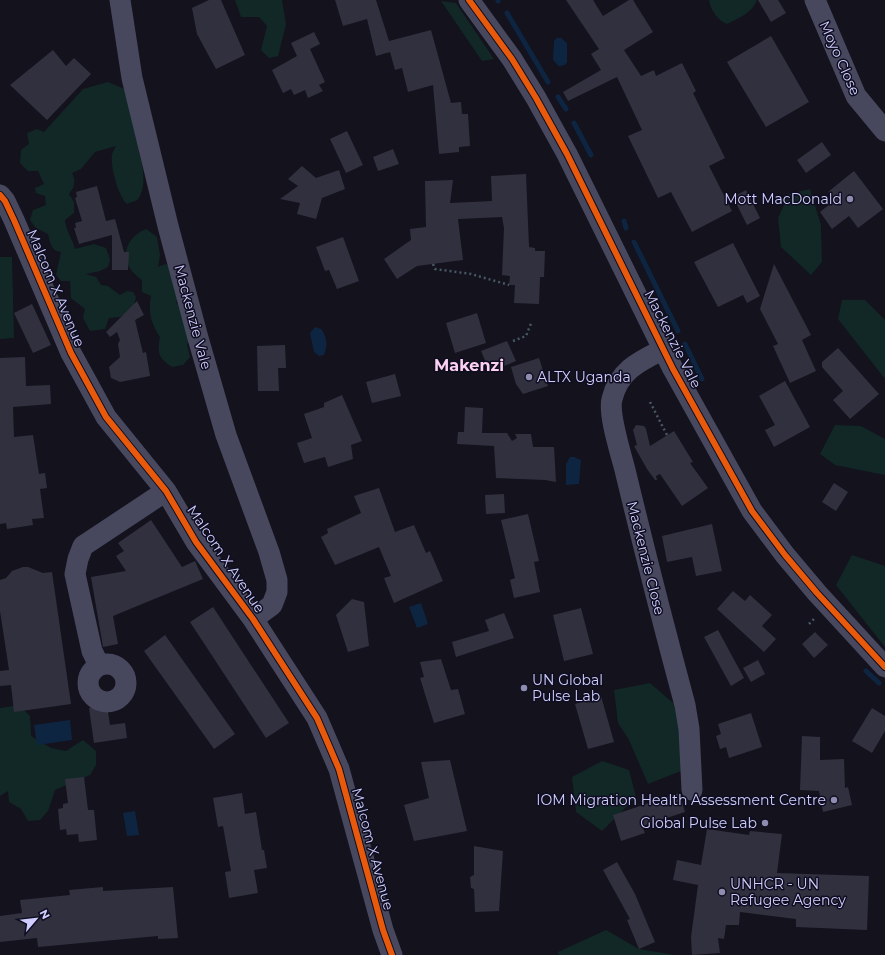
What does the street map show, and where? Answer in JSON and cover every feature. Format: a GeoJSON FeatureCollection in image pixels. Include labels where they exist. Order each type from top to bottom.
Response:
{"type":"FeatureCollection","features":[{"type":"Feature","properties":{"kind":"street","name":"Mackenzie Vale"},"geometry":{"type":"LineString","coordinates":[[120,0],[132,78],[168,226],[196,331],[226,435],[266,545],[277,580],[277,592],[272,605],[253,619]]}},
{"type":"Feature","properties":{"kind":"street","name":"Mackenzie Vale"},"geometry":{"type":"LineString","coordinates":[[470,0],[512,59],[536,98],[566,154],[664,349],[736,485],[752,511],[784,555],[816,593],[885,667]]}},
{"type":"Feature","properties":{"kind":"street","name":"Moyo Close"},"geometry":{"type":"LineString","coordinates":[[815,0],[856,96],[885,131]]}},
{"type":"Feature","properties":{"kind":"street","name":"Malcom X Avenue"},"geometry":{"type":"LineString","coordinates":[[0,195],[5,201],[14,220],[71,353],[106,417],[166,491],[196,542],[253,619],[317,718],[334,757],[352,815],[382,930],[392,955]]}},
{"type":"Feature","properties":{"kind":"street","name":"Mackenzie Close"},"geometry":{"type":"LineString","coordinates":[[664,349],[636,363],[625,374],[616,387],[611,401],[639,532],[689,729],[692,790]]}},
{"type":"Feature","properties":{"kind":"street"},"geometry":{"type":"LineString","coordinates":[[99,665],[92,651],[75,574],[78,559],[83,546],[166,491]]}},
{"type":"Feature","properties":{"kind":"path"},"geometry":{"type":"LineString","coordinates":[[433,264],[435,269],[471,274],[509,285]]}},
{"type":"Feature","properties":{"kind":"path"},"geometry":{"type":"LineString","coordinates":[[513,341],[526,336],[532,321]]}},
{"type":"Feature","properties":{"kind":"path"},"geometry":{"type":"LineString","coordinates":[[650,402],[667,435]]}},
{"type":"Feature","properties":{"kind":"green space"},"geometry":{"type":"Polygon","coordinates":[[[235,0],[282,0],[286,24],[278,56],[269,58],[261,50],[267,26],[259,17],[241,17],[235,0]]]}},
{"type":"Feature","properties":{"kind":"green space"},"geometry":{"type":"Polygon","coordinates":[[[709,0],[757,0],[755,5],[748,12],[727,24],[715,14],[709,0]]]}},
{"type":"Feature","properties":{"kind":"green space"},"geometry":{"type":"Polygon","coordinates":[[[441,1],[456,3],[494,59],[482,61],[441,1]]]}},
{"type":"Feature","properties":{"kind":"green space"},"geometry":{"type":"Polygon","coordinates":[[[108,82],[127,90],[150,134],[139,152],[143,169],[143,188],[136,201],[127,204],[118,188],[112,166],[112,154],[116,146],[95,152],[81,169],[72,173],[74,184],[73,189],[69,194],[74,202],[74,213],[65,220],[75,249],[94,244],[106,248],[110,259],[108,267],[100,271],[86,274],[96,277],[101,285],[108,286],[120,295],[127,291],[133,292],[136,297],[133,309],[120,317],[109,318],[105,329],[90,331],[83,318],[85,309],[71,298],[70,281],[61,281],[56,275],[61,252],[53,248],[48,234],[36,228],[30,220],[33,210],[46,205],[45,196],[36,193],[35,188],[44,184],[38,171],[28,171],[20,163],[21,150],[29,144],[27,133],[37,129],[44,132],[83,89],[108,82]]]}},
{"type":"Feature","properties":{"kind":"green space"},"geometry":{"type":"Polygon","coordinates":[[[810,189],[821,225],[822,262],[811,275],[781,247],[778,218],[789,194],[810,189]]]}},
{"type":"Feature","properties":{"kind":"green space"},"geometry":{"type":"Polygon","coordinates":[[[146,229],[157,237],[160,255],[158,267],[165,264],[178,270],[183,281],[176,303],[189,308],[193,334],[187,344],[190,357],[183,365],[172,367],[161,358],[159,351],[160,337],[154,327],[151,317],[151,296],[142,292],[142,280],[129,267],[127,260],[126,253],[128,246],[138,234],[146,229]]]}},
{"type":"Feature","properties":{"kind":"green space"},"geometry":{"type":"Polygon","coordinates":[[[0,257],[12,257],[14,338],[0,339],[0,257]]]}},
{"type":"Feature","properties":{"kind":"green space"},"geometry":{"type":"Polygon","coordinates":[[[842,300],[865,300],[885,320],[885,379],[838,319],[842,300]]]}},
{"type":"Feature","properties":{"kind":"green space"},"geometry":{"type":"Polygon","coordinates":[[[835,425],[861,426],[885,439],[885,475],[835,465],[820,454],[835,425]]]}},
{"type":"Feature","properties":{"kind":"green space"},"geometry":{"type":"Polygon","coordinates":[[[852,555],[885,566],[885,647],[836,585],[852,555]]]}},
{"type":"Feature","properties":{"kind":"green space"},"geometry":{"type":"Polygon","coordinates":[[[650,683],[686,714],[681,771],[648,784],[629,740],[618,723],[614,690],[650,683]]]}},
{"type":"Feature","properties":{"kind":"green space"},"geometry":{"type":"Polygon","coordinates":[[[19,705],[30,716],[31,736],[51,748],[66,751],[83,740],[96,751],[96,765],[90,775],[55,790],[48,811],[40,820],[28,821],[21,809],[9,802],[8,791],[0,796],[0,708],[19,705]]]}},
{"type":"Feature","properties":{"kind":"green space"},"geometry":{"type":"Polygon","coordinates":[[[602,761],[629,770],[636,797],[602,831],[576,812],[572,777],[602,761]]]}},
{"type":"Feature","properties":{"kind":"green space"},"geometry":{"type":"Polygon","coordinates":[[[606,930],[639,949],[675,955],[559,955],[558,952],[606,930]]]}},
{"type":"Feature","properties":{"kind":"water"},"geometry":{"type":"Polygon","coordinates":[[[557,38],[561,38],[567,43],[567,62],[565,65],[559,66],[553,60],[554,41],[557,38]]]}},
{"type":"Feature","properties":{"kind":"water"},"geometry":{"type":"Polygon","coordinates":[[[315,327],[321,329],[326,338],[324,355],[319,356],[314,352],[310,333],[315,327]]]}},
{"type":"Feature","properties":{"kind":"water"},"geometry":{"type":"Polygon","coordinates":[[[570,457],[581,460],[579,484],[566,485],[566,464],[570,457]]]}},
{"type":"Feature","properties":{"kind":"water"},"geometry":{"type":"Polygon","coordinates":[[[421,603],[428,624],[417,628],[409,607],[421,603]]]}},
{"type":"Feature","properties":{"kind":"water"},"geometry":{"type":"Polygon","coordinates":[[[70,720],[72,740],[37,745],[34,725],[70,720]]]}},
{"type":"Feature","properties":{"kind":"water"},"geometry":{"type":"Polygon","coordinates":[[[135,811],[139,835],[127,836],[123,813],[135,811]]]}},
{"type":"Feature","properties":{"kind":"building"},"geometry":{"type":"Polygon","coordinates":[[[209,0],[221,0],[245,55],[216,69],[197,34],[192,8],[209,0]]]}},
{"type":"Feature","properties":{"kind":"building"},"geometry":{"type":"Polygon","coordinates":[[[335,0],[376,0],[389,41],[431,30],[451,103],[461,102],[462,114],[468,114],[470,146],[459,147],[459,152],[439,154],[433,85],[408,92],[402,68],[395,70],[390,52],[376,56],[367,19],[343,26],[335,0]]]}},
{"type":"Feature","properties":{"kind":"building"},"geometry":{"type":"Polygon","coordinates":[[[566,0],[593,0],[603,16],[629,0],[633,0],[653,32],[624,50],[641,76],[654,70],[656,76],[682,63],[696,91],[693,93],[725,158],[709,166],[732,211],[692,232],[671,192],[658,198],[628,136],[642,130],[617,77],[568,101],[563,92],[601,70],[591,54],[599,49],[566,0]]]}},
{"type":"Feature","properties":{"kind":"building"},"geometry":{"type":"Polygon","coordinates":[[[758,0],[778,0],[786,13],[771,22],[758,0]]]}},
{"type":"Feature","properties":{"kind":"building"},"geometry":{"type":"Polygon","coordinates":[[[314,32],[320,44],[310,49],[325,82],[319,85],[323,91],[308,98],[305,90],[294,95],[291,89],[283,93],[272,70],[297,56],[291,43],[314,32]]]}},
{"type":"Feature","properties":{"kind":"building"},"geometry":{"type":"Polygon","coordinates":[[[771,36],[809,102],[766,127],[727,62],[771,36]]]}},
{"type":"Feature","properties":{"kind":"building"},"geometry":{"type":"Polygon","coordinates":[[[53,50],[66,66],[74,58],[91,74],[47,120],[10,85],[53,50]]]}},
{"type":"Feature","properties":{"kind":"building"},"geometry":{"type":"Polygon","coordinates":[[[347,131],[363,165],[346,173],[330,139],[347,131]]]}},
{"type":"Feature","properties":{"kind":"building"},"geometry":{"type":"Polygon","coordinates":[[[822,142],[831,155],[806,173],[797,160],[822,142]]]}},
{"type":"Feature","properties":{"kind":"building"},"geometry":{"type":"Polygon","coordinates":[[[393,149],[399,164],[378,171],[373,157],[393,149]]]}},
{"type":"Feature","properties":{"kind":"building"},"geometry":{"type":"Polygon","coordinates":[[[302,166],[316,178],[339,170],[345,189],[322,198],[316,219],[297,214],[300,203],[280,199],[298,186],[288,179],[302,166]]]}},
{"type":"Feature","properties":{"kind":"building"},"geometry":{"type":"Polygon","coordinates":[[[854,171],[883,209],[858,228],[849,216],[832,229],[820,212],[835,200],[828,192],[854,171]]]}},
{"type":"Feature","properties":{"kind":"building"},"geometry":{"type":"Polygon","coordinates":[[[526,174],[529,247],[535,248],[535,251],[545,251],[544,277],[540,277],[539,304],[514,303],[515,285],[509,285],[510,276],[502,275],[504,228],[502,217],[458,219],[463,260],[417,266],[397,279],[384,259],[411,240],[410,229],[426,227],[425,181],[453,180],[450,203],[492,201],[491,176],[526,174]]]}},
{"type":"Feature","properties":{"kind":"building"},"geometry":{"type":"Polygon","coordinates":[[[97,186],[106,221],[115,219],[124,252],[129,252],[128,270],[112,270],[112,235],[79,244],[74,228],[76,228],[75,223],[82,221],[75,198],[77,197],[76,192],[97,186]]]}},
{"type":"Feature","properties":{"kind":"building"},"geometry":{"type":"Polygon","coordinates":[[[746,190],[760,218],[747,225],[733,197],[746,190]]]}},
{"type":"Feature","properties":{"kind":"building"},"geometry":{"type":"Polygon","coordinates":[[[343,237],[359,281],[337,289],[329,270],[325,271],[316,247],[343,237]]]}},
{"type":"Feature","properties":{"kind":"building"},"geometry":{"type":"Polygon","coordinates":[[[733,243],[760,296],[747,303],[743,295],[718,307],[694,262],[733,243]]]}},
{"type":"Feature","properties":{"kind":"building"},"geometry":{"type":"Polygon","coordinates":[[[774,264],[811,335],[802,340],[816,371],[790,383],[773,346],[778,344],[760,309],[774,264]]]}},
{"type":"Feature","properties":{"kind":"building"},"geometry":{"type":"Polygon","coordinates":[[[137,301],[144,315],[135,320],[143,353],[146,352],[150,376],[120,382],[111,378],[109,367],[120,357],[118,344],[120,340],[117,332],[110,337],[106,332],[137,301]]]}},
{"type":"Feature","properties":{"kind":"building"},"geometry":{"type":"Polygon","coordinates":[[[32,304],[51,345],[33,353],[14,313],[32,304]]]}},
{"type":"Feature","properties":{"kind":"building"},"geometry":{"type":"Polygon","coordinates":[[[477,313],[486,343],[455,353],[446,323],[477,313]]]}},
{"type":"Feature","properties":{"kind":"building"},"geometry":{"type":"Polygon","coordinates":[[[507,341],[516,361],[490,372],[481,351],[507,341]]]}},
{"type":"Feature","properties":{"kind":"building"},"geometry":{"type":"Polygon","coordinates":[[[285,345],[286,368],[278,368],[279,391],[258,391],[257,346],[285,345]]]}},
{"type":"Feature","properties":{"kind":"building"},"geometry":{"type":"Polygon","coordinates":[[[838,348],[879,394],[850,419],[833,400],[843,391],[822,367],[822,362],[838,348]]]}},
{"type":"Feature","properties":{"kind":"building"},"geometry":{"type":"Polygon","coordinates":[[[25,357],[26,386],[50,385],[51,404],[13,407],[14,437],[33,435],[39,474],[45,473],[47,488],[40,489],[44,518],[32,519],[33,525],[7,529],[6,523],[0,524],[0,358],[25,357]]]}},
{"type":"Feature","properties":{"kind":"building"},"geometry":{"type":"Polygon","coordinates":[[[539,358],[548,386],[523,394],[516,384],[511,367],[539,358]]]}},
{"type":"Feature","properties":{"kind":"building"},"geometry":{"type":"Polygon","coordinates":[[[395,374],[401,396],[372,403],[366,382],[395,374]]]}},
{"type":"Feature","properties":{"kind":"building"},"geometry":{"type":"Polygon","coordinates":[[[785,381],[810,427],[774,447],[765,430],[775,425],[759,396],[785,381]]]}},
{"type":"Feature","properties":{"kind":"building"},"geometry":{"type":"Polygon","coordinates":[[[342,395],[362,441],[351,445],[353,459],[328,467],[325,457],[304,463],[297,443],[312,438],[304,414],[324,407],[324,403],[342,395]]]}},
{"type":"Feature","properties":{"kind":"building"},"geometry":{"type":"Polygon","coordinates":[[[465,407],[483,408],[482,433],[507,433],[512,441],[517,438],[515,434],[531,434],[533,447],[554,447],[556,482],[545,480],[496,478],[494,446],[457,444],[458,432],[464,432],[465,407]]]}},
{"type":"Feature","properties":{"kind":"building"},"geometry":{"type":"Polygon","coordinates":[[[636,425],[644,426],[646,429],[650,446],[674,431],[693,462],[690,463],[708,488],[682,506],[660,474],[656,476],[657,480],[655,480],[647,469],[634,446],[637,445],[633,430],[636,425]]]}},
{"type":"Feature","properties":{"kind":"building"},"geometry":{"type":"Polygon","coordinates":[[[834,483],[848,492],[836,511],[822,502],[834,483]]]}},
{"type":"Feature","properties":{"kind":"building"},"geometry":{"type":"Polygon","coordinates":[[[379,488],[395,532],[414,525],[426,553],[430,551],[443,581],[394,603],[384,578],[391,576],[379,547],[335,565],[321,537],[328,533],[327,529],[361,513],[354,496],[379,488]]]}},
{"type":"Feature","properties":{"kind":"building"},"geometry":{"type":"Polygon","coordinates":[[[504,494],[505,513],[486,514],[485,495],[504,494]]]}},
{"type":"Feature","properties":{"kind":"building"},"geometry":{"type":"Polygon","coordinates":[[[528,514],[539,561],[534,562],[540,592],[514,598],[510,580],[515,578],[501,520],[528,514]]]}},
{"type":"Feature","properties":{"kind":"building"},"geometry":{"type":"Polygon","coordinates":[[[151,520],[182,567],[195,561],[203,579],[113,616],[118,644],[103,647],[91,577],[126,571],[116,556],[124,551],[118,543],[151,520]]]}},
{"type":"Feature","properties":{"kind":"building"},"geometry":{"type":"Polygon","coordinates":[[[712,524],[722,571],[696,576],[692,557],[667,562],[662,536],[712,524]]]}},
{"type":"Feature","properties":{"kind":"building"},"geometry":{"type":"Polygon","coordinates":[[[23,567],[28,567],[43,573],[52,572],[71,704],[14,712],[11,685],[0,686],[0,671],[9,670],[0,611],[0,580],[6,578],[12,571],[23,567]]]}},
{"type":"Feature","properties":{"kind":"building"},"geometry":{"type":"Polygon","coordinates":[[[733,591],[745,601],[750,595],[772,615],[762,626],[776,639],[764,652],[717,609],[733,591]]]}},
{"type":"Feature","properties":{"kind":"building"},"geometry":{"type":"Polygon","coordinates":[[[352,599],[364,602],[369,646],[348,652],[336,615],[352,599]]]}},
{"type":"Feature","properties":{"kind":"building"},"geometry":{"type":"Polygon","coordinates":[[[213,607],[289,723],[266,738],[190,622],[213,607]]]}},
{"type":"Feature","properties":{"kind":"building"},"geometry":{"type":"Polygon","coordinates":[[[581,608],[593,654],[564,661],[553,615],[581,608]]]}},
{"type":"Feature","properties":{"kind":"building"},"geometry":{"type":"Polygon","coordinates":[[[504,613],[514,638],[456,657],[452,642],[489,631],[485,620],[504,613]]]}},
{"type":"Feature","properties":{"kind":"building"},"geometry":{"type":"Polygon","coordinates":[[[718,630],[744,678],[731,686],[704,637],[718,630]]]}},
{"type":"Feature","properties":{"kind":"building"},"geometry":{"type":"Polygon","coordinates":[[[815,632],[828,645],[814,658],[802,644],[815,632]]]}},
{"type":"Feature","properties":{"kind":"building"},"geometry":{"type":"Polygon","coordinates":[[[165,635],[235,734],[214,749],[144,651],[165,635]]]}},
{"type":"Feature","properties":{"kind":"building"},"geometry":{"type":"Polygon","coordinates":[[[441,659],[451,690],[458,689],[465,714],[434,723],[420,678],[424,677],[420,662],[441,659]]]}},
{"type":"Feature","properties":{"kind":"building"},"geometry":{"type":"Polygon","coordinates":[[[758,660],[765,674],[751,682],[743,668],[758,660]]]}},
{"type":"Feature","properties":{"kind":"building"},"geometry":{"type":"Polygon","coordinates":[[[601,696],[614,742],[588,749],[575,704],[601,696]]]}},
{"type":"Feature","properties":{"kind":"building"},"geometry":{"type":"Polygon","coordinates":[[[107,706],[110,725],[125,723],[127,738],[94,743],[89,708],[107,706]]]}},
{"type":"Feature","properties":{"kind":"building"},"geometry":{"type":"Polygon","coordinates":[[[872,708],[885,716],[885,731],[872,753],[852,741],[872,708]]]}},
{"type":"Feature","properties":{"kind":"building"},"geometry":{"type":"Polygon","coordinates":[[[751,713],[762,747],[729,758],[726,747],[720,749],[716,736],[721,734],[718,724],[751,713]]]}},
{"type":"Feature","properties":{"kind":"building"},"geometry":{"type":"Polygon","coordinates":[[[802,736],[820,737],[820,760],[844,759],[845,788],[848,787],[852,805],[823,812],[819,791],[800,790],[802,736]]]}},
{"type":"Feature","properties":{"kind":"building"},"geometry":{"type":"Polygon","coordinates":[[[450,760],[467,831],[414,841],[404,805],[429,798],[421,762],[450,760]]]}},
{"type":"Feature","properties":{"kind":"building"},"geometry":{"type":"Polygon","coordinates":[[[84,777],[88,810],[94,810],[97,840],[79,842],[78,834],[67,835],[66,829],[60,830],[58,809],[63,808],[63,804],[68,803],[65,779],[84,777]]]}},
{"type":"Feature","properties":{"kind":"building"},"geometry":{"type":"Polygon","coordinates":[[[242,793],[245,814],[256,812],[262,850],[264,850],[267,868],[254,870],[258,893],[229,898],[225,872],[231,871],[223,826],[218,827],[213,798],[242,793]]]}},
{"type":"Feature","properties":{"kind":"building"},"geometry":{"type":"Polygon","coordinates":[[[679,793],[685,812],[642,826],[645,833],[621,841],[613,815],[679,793]]]}},
{"type":"Feature","properties":{"kind":"building"},"geometry":{"type":"Polygon","coordinates":[[[707,829],[749,835],[750,831],[782,834],[777,873],[869,876],[867,930],[796,927],[796,919],[740,912],[739,925],[726,925],[724,939],[718,938],[720,953],[692,955],[691,937],[698,885],[673,880],[677,860],[701,865],[707,829]]]}},
{"type":"Feature","properties":{"kind":"building"},"geometry":{"type":"Polygon","coordinates":[[[474,846],[503,851],[499,911],[475,912],[474,889],[471,888],[470,877],[474,875],[474,846]]]}},
{"type":"Feature","properties":{"kind":"building"},"geometry":{"type":"Polygon","coordinates":[[[617,862],[635,894],[655,942],[639,949],[627,920],[630,919],[603,870],[617,862]]]}},
{"type":"Feature","properties":{"kind":"building"},"geometry":{"type":"Polygon","coordinates":[[[103,887],[103,891],[173,887],[178,938],[158,939],[158,936],[38,947],[37,938],[0,942],[0,916],[22,913],[20,900],[70,895],[69,890],[103,887]]]}},
{"type":"Feature","properties":{"kind":"waterway"},"geometry":{"type":"LineString","coordinates":[[507,13],[548,82]]}},
{"type":"Feature","properties":{"kind":"waterway"},"geometry":{"type":"LineString","coordinates":[[558,97],[566,109]]}},
{"type":"Feature","properties":{"kind":"waterway"},"geometry":{"type":"LineString","coordinates":[[574,123],[591,155]]}},
{"type":"Feature","properties":{"kind":"waterway"},"geometry":{"type":"LineString","coordinates":[[624,221],[626,228]]}},
{"type":"Feature","properties":{"kind":"waterway"},"geometry":{"type":"LineString","coordinates":[[634,242],[678,331]]}},
{"type":"Feature","properties":{"kind":"waterway"},"geometry":{"type":"LineString","coordinates":[[685,344],[702,379]]}},
{"type":"Feature","properties":{"kind":"waterway"},"geometry":{"type":"LineString","coordinates":[[866,671],[879,683]]}},
{"type":"Feature","properties":{"kind":"cycle path"},"geometry":{"type":"LineString","coordinates":[[469,0],[512,59],[536,98],[567,154],[673,369],[752,511],[785,555],[817,593],[885,667]]}},
{"type":"Feature","properties":{"kind":"cycle path"},"geometry":{"type":"LineString","coordinates":[[0,195],[5,201],[14,220],[71,353],[106,417],[166,491],[196,542],[253,619],[317,718],[339,769],[383,930],[392,955]]}},
{"type":"Feature","properties":{"kind":"place","name":"Mott MacDonald"},"geometry":{"type":"Point","coordinates":[850,199]}},
{"type":"Feature","properties":{"kind":"place","name":"ALTX Uganda"},"geometry":{"type":"Point","coordinates":[529,377]}},
{"type":"Feature","properties":{"kind":"place","name":"UN Global Pulse Lab"},"geometry":{"type":"Point","coordinates":[524,688]}},
{"type":"Feature","properties":{"kind":"place","name":"IOM Migration Health Assessment Centre"},"geometry":{"type":"Point","coordinates":[834,800]}},
{"type":"Feature","properties":{"kind":"place","name":"Global Pulse Lab"},"geometry":{"type":"Point","coordinates":[765,823]}},
{"type":"Feature","properties":{"kind":"place","name":"UNHCR - UN Refugee Agency"},"geometry":{"type":"Point","coordinates":[722,892]}},
{"type":"Feature","properties":{"kind":"district","name":"Makenzi"},"geometry":{"type":"Point","coordinates":[469,365]}}]}
